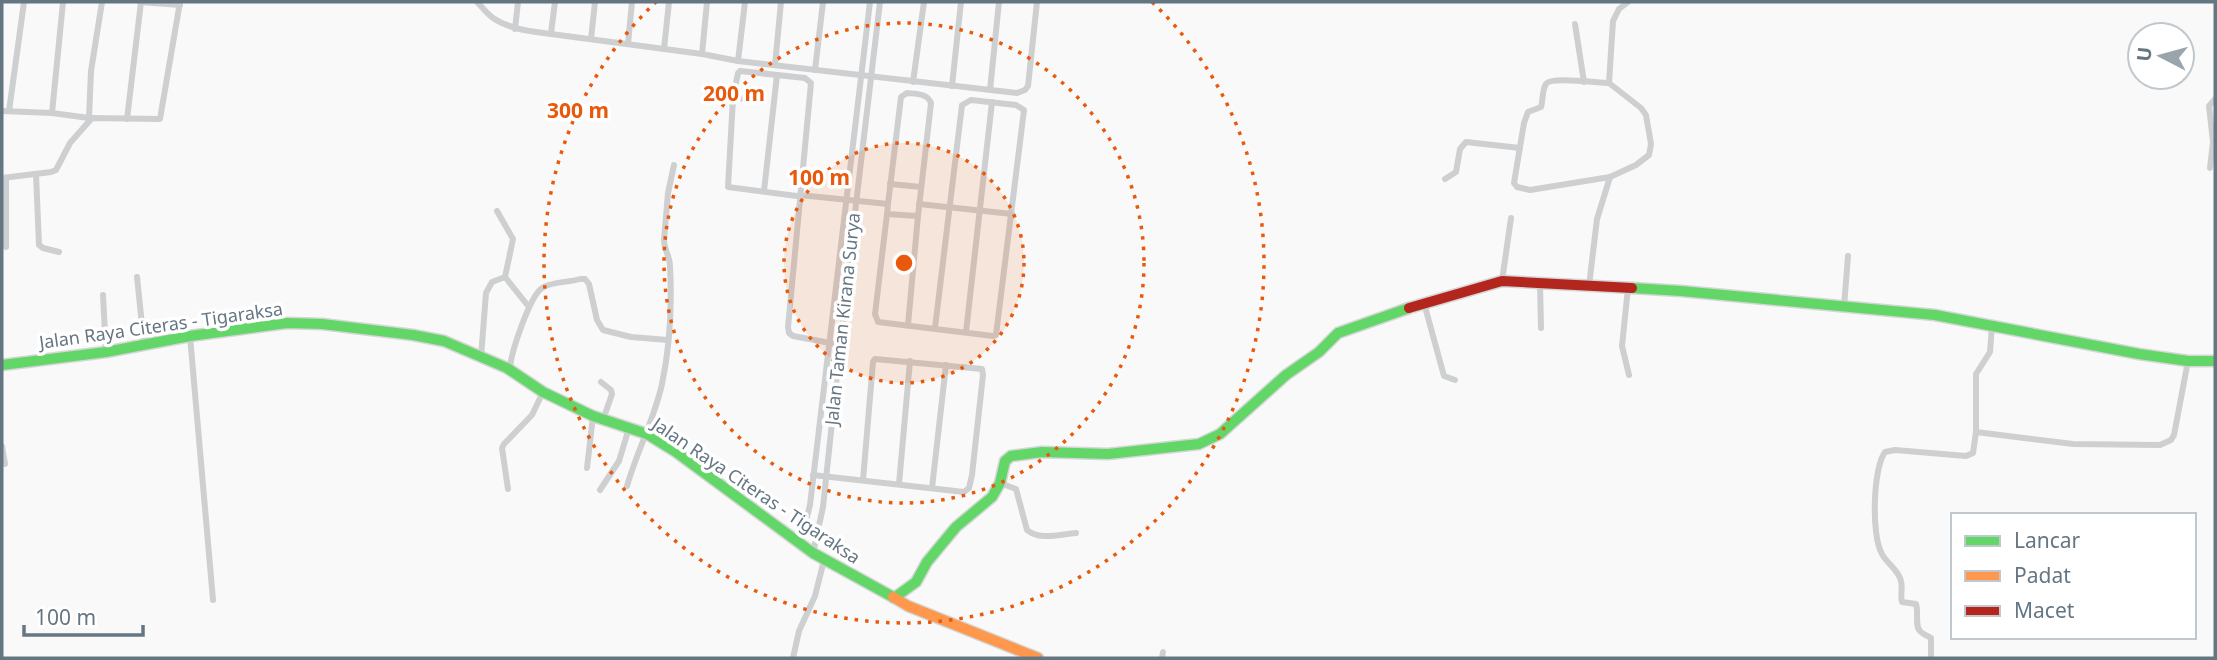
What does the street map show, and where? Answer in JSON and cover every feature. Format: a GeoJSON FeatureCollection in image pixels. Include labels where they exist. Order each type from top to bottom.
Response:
{"type":"FeatureCollection","features":[{"type":"Feature","properties":{"kind":"street"},"geometry":{"type":"LineString","coordinates":[[24,2],[5,111],[127,119],[160,119],[163,114],[180,4],[141,2],[127,119]]}},
{"type":"Feature","properties":{"kind":"street"},"geometry":{"type":"LineString","coordinates":[[52,113],[63,2]]}},
{"type":"Feature","properties":{"kind":"street"},"geometry":{"type":"LineString","coordinates":[[6,247],[4,178],[56,170],[70,143],[91,118],[92,71],[102,2]]}},
{"type":"Feature","properties":{"kind":"street"},"geometry":{"type":"LineString","coordinates":[[515,29],[517,2]]}},
{"type":"Feature","properties":{"kind":"street"},"geometry":{"type":"LineString","coordinates":[[551,33],[555,2]]}},
{"type":"Feature","properties":{"kind":"street"},"geometry":{"type":"LineString","coordinates":[[591,39],[595,2]]}},
{"type":"Feature","properties":{"kind":"street"},"geometry":{"type":"LineString","coordinates":[[628,44],[632,2]]}},
{"type":"Feature","properties":{"kind":"street"},"geometry":{"type":"LineString","coordinates":[[664,49],[669,2]]}},
{"type":"Feature","properties":{"kind":"street"},"geometry":{"type":"LineString","coordinates":[[702,54],[707,2]]}},
{"type":"Feature","properties":{"kind":"street"},"geometry":{"type":"LineString","coordinates":[[738,61],[745,2]]}},
{"type":"Feature","properties":{"kind":"street"},"geometry":{"type":"LineString","coordinates":[[775,65],[782,2]]}},
{"type":"Feature","properties":{"kind":"street"},"geometry":{"type":"LineString","coordinates":[[815,70],[822,2]]}},
{"type":"Feature","properties":{"kind":"street","name":"Jalan Taman Kirana Surya"},"geometry":{"type":"LineString","coordinates":[[800,544],[810,505],[870,2]]}},
{"type":"Feature","properties":{"kind":"street","name":"Jalan Taman Kirana Surya"},"geometry":{"type":"LineString","coordinates":[[813,553],[823,507],[880,2]]}},
{"type":"Feature","properties":{"kind":"street"},"geometry":{"type":"LineString","coordinates":[[913,82],[923,2]]}},
{"type":"Feature","properties":{"kind":"street"},"geometry":{"type":"LineString","coordinates":[[952,86],[961,2]]}},
{"type":"Feature","properties":{"kind":"street"},"geometry":{"type":"LineString","coordinates":[[990,90],[999,2]]}},
{"type":"Feature","properties":{"kind":"street"},"geometry":{"type":"LineString","coordinates":[[479,3],[491,17],[515,29],[738,61],[1017,93],[1028,86],[1037,2]]}},
{"type":"Feature","properties":{"kind":"street"},"geometry":{"type":"LineString","coordinates":[[1609,83],[1613,21],[1619,9],[1629,2]]}},
{"type":"Feature","properties":{"kind":"street"},"geometry":{"type":"LineString","coordinates":[[1575,24],[1584,82]]}},
{"type":"Feature","properties":{"kind":"street"},"geometry":{"type":"LineString","coordinates":[[841,345],[789,333],[800,195],[811,83],[805,78],[740,71],[736,75],[728,187],[800,195],[847,201],[888,204]]}},
{"type":"Feature","properties":{"kind":"street"},"geometry":{"type":"LineString","coordinates":[[764,191],[777,75]]}},
{"type":"Feature","properties":{"kind":"street"},"geometry":{"type":"LineString","coordinates":[[1547,82],[1584,82],[1609,83],[1641,108],[1646,115],[1651,144],[1648,155],[1644,160],[1610,177],[1530,190],[1519,189],[1514,183],[1526,115],[1541,107],[1547,82]]}},
{"type":"Feature","properties":{"kind":"street"},"geometry":{"type":"LineString","coordinates":[[908,325],[931,103],[925,95],[907,93],[901,97],[875,317],[878,322],[993,336],[997,334],[1024,110],[1016,105],[971,100],[962,105],[934,328]]}},
{"type":"Feature","properties":{"kind":"street"},"geometry":{"type":"LineString","coordinates":[[733,98],[753,99]]}},
{"type":"Feature","properties":{"kind":"street"},"geometry":{"type":"LineString","coordinates":[[2210,168],[2213,142],[2209,106],[2215,99]]}},
{"type":"Feature","properties":{"kind":"street"},"geometry":{"type":"LineString","coordinates":[[966,332],[992,102]]}},
{"type":"Feature","properties":{"kind":"street"},"geometry":{"type":"LineString","coordinates":[[1445,179],[1456,172],[1460,149],[1466,142],[1520,148]]}},
{"type":"Feature","properties":{"kind":"street"},"geometry":{"type":"LineString","coordinates":[[627,486],[648,434],[662,382],[668,340],[670,262],[664,240],[668,193],[674,165]]}},
{"type":"Feature","properties":{"kind":"street"},"geometry":{"type":"LineString","coordinates":[[36,174],[39,245],[59,252]]}},
{"type":"Feature","properties":{"kind":"street"},"geometry":{"type":"LineString","coordinates":[[1589,286],[1597,219],[1610,177]]}},
{"type":"Feature","properties":{"kind":"street"},"geometry":{"type":"LineString","coordinates":[[890,184],[921,187]]}},
{"type":"Feature","properties":{"kind":"street"},"geometry":{"type":"LineString","coordinates":[[919,204],[1012,214]]}},
{"type":"Feature","properties":{"kind":"street"},"geometry":{"type":"LineString","coordinates":[[498,211],[513,239],[505,277]]}},
{"type":"Feature","properties":{"kind":"street"},"geometry":{"type":"LineString","coordinates":[[887,214],[918,216]]}},
{"type":"Feature","properties":{"kind":"street"},"geometry":{"type":"LineString","coordinates":[[1502,281],[1511,218]]}},
{"type":"Feature","properties":{"kind":"street"},"geometry":{"type":"LineString","coordinates":[[1844,307],[1848,256]]}},
{"type":"Feature","properties":{"kind":"street"},"geometry":{"type":"LineString","coordinates":[[137,277],[144,344]]}},
{"type":"Feature","properties":{"kind":"street"},"geometry":{"type":"LineString","coordinates":[[505,277],[529,307]]}},
{"type":"Feature","properties":{"kind":"street"},"geometry":{"type":"LineString","coordinates":[[481,357],[486,293],[492,282],[505,277]]}},
{"type":"Feature","properties":{"kind":"street"},"geometry":{"type":"LineString","coordinates":[[510,370],[512,349],[524,325],[529,307],[539,290],[545,286],[582,279],[589,284],[597,320],[603,330],[631,337],[668,340]]}},
{"type":"Feature","properties":{"kind":"street"},"geometry":{"type":"LineString","coordinates":[[894,598],[916,582],[927,562],[956,527],[992,497],[1000,483],[1005,461],[1016,454],[1108,454],[1185,447],[1210,439],[1227,428],[1286,375],[1319,352],[1338,333],[1424,303],[1502,281],[1698,293],[1935,315],[2077,343],[2188,361],[2215,361]]}},
{"type":"Feature","properties":{"kind":"street"},"geometry":{"type":"LineString","coordinates":[[1540,284],[1541,328]]}},
{"type":"Feature","properties":{"kind":"street"},"geometry":{"type":"LineString","coordinates":[[1628,288],[1622,346],[1629,375]]}},
{"type":"Feature","properties":{"kind":"street"},"geometry":{"type":"LineString","coordinates":[[103,295],[106,352]]}},
{"type":"Feature","properties":{"kind":"street"},"geometry":{"type":"LineString","coordinates":[[1424,303],[1444,376],[1455,380]]}},
{"type":"Feature","properties":{"kind":"street","name":"Jalan Raya Citeras - Tigaraksa"},"geometry":{"type":"LineString","coordinates":[[2,365],[106,352],[190,336],[287,323],[313,323],[432,338],[510,370],[543,391],[598,418],[648,434],[824,560],[925,614],[1036,658]]}},
{"type":"Feature","properties":{"kind":"street"},"geometry":{"type":"LineString","coordinates":[[1931,658],[1931,638],[1917,627],[1918,608],[1916,604],[1902,602],[1900,578],[1878,546],[1875,509],[1880,459],[1885,452],[1895,450],[1970,455],[1975,447],[1976,374],[1990,352],[1992,325]]}},
{"type":"Feature","properties":{"kind":"street"},"geometry":{"type":"LineString","coordinates":[[190,336],[213,600]]}},
{"type":"Feature","properties":{"kind":"street"},"geometry":{"type":"LineString","coordinates":[[813,475],[964,492],[969,488],[983,375],[979,368],[878,358],[873,362],[863,480]]}},
{"type":"Feature","properties":{"kind":"street"},"geometry":{"type":"LineString","coordinates":[[899,484],[910,361]]}},
{"type":"Feature","properties":{"kind":"street"},"geometry":{"type":"LineString","coordinates":[[1976,432],[2073,444],[2167,443],[2174,435],[2188,361]]}},
{"type":"Feature","properties":{"kind":"street"},"geometry":{"type":"LineString","coordinates":[[932,488],[946,365]]}},
{"type":"Feature","properties":{"kind":"street"},"geometry":{"type":"LineString","coordinates":[[587,468],[598,418],[612,394],[601,382]]}},
{"type":"Feature","properties":{"kind":"street"},"geometry":{"type":"LineString","coordinates":[[508,489],[502,448],[532,415],[543,391]]}},
{"type":"Feature","properties":{"kind":"street"},"geometry":{"type":"LineString","coordinates":[[600,490],[619,461],[629,428]]}},
{"type":"Feature","properties":{"kind":"street"},"geometry":{"type":"LineString","coordinates":[[2,446],[5,464]]}},
{"type":"Feature","properties":{"kind":"street"},"geometry":{"type":"LineString","coordinates":[[1000,483],[1016,489],[1027,530],[1031,534],[1040,536],[1076,533]]}},
{"type":"Feature","properties":{"kind":"street"},"geometry":{"type":"LineString","coordinates":[[793,658],[799,631],[815,597],[824,560]]}},
{"type":"Feature","properties":{"kind":"traffic: fast"},"geometry":{"type":"LineString","coordinates":[[1632,288],[1935,315],[2139,354],[2188,361],[2215,361]]}},
{"type":"Feature","properties":{"kind":"traffic: fast"},"geometry":{"type":"LineString","coordinates":[[894,598],[916,582],[927,562],[956,527],[992,497],[1000,483],[1005,461],[1011,456],[1042,452],[1108,454],[1199,444],[1220,434],[1338,333],[1409,308]]}},
{"type":"Feature","properties":{"kind":"traffic: fast"},"geometry":{"type":"LineString","coordinates":[[2,365],[106,352],[190,336],[287,323],[322,324],[444,341],[507,368],[543,392],[593,416],[647,434],[676,452],[813,553],[893,597]]}},
{"type":"Feature","properties":{"kind":"traffic: slow"},"geometry":{"type":"LineString","coordinates":[[893,597],[908,606],[1038,658]]}},
{"type":"Feature","properties":{"kind":"traffic: jam"},"geometry":{"type":"LineString","coordinates":[[1409,308],[1502,281],[1632,288]]}}]}
